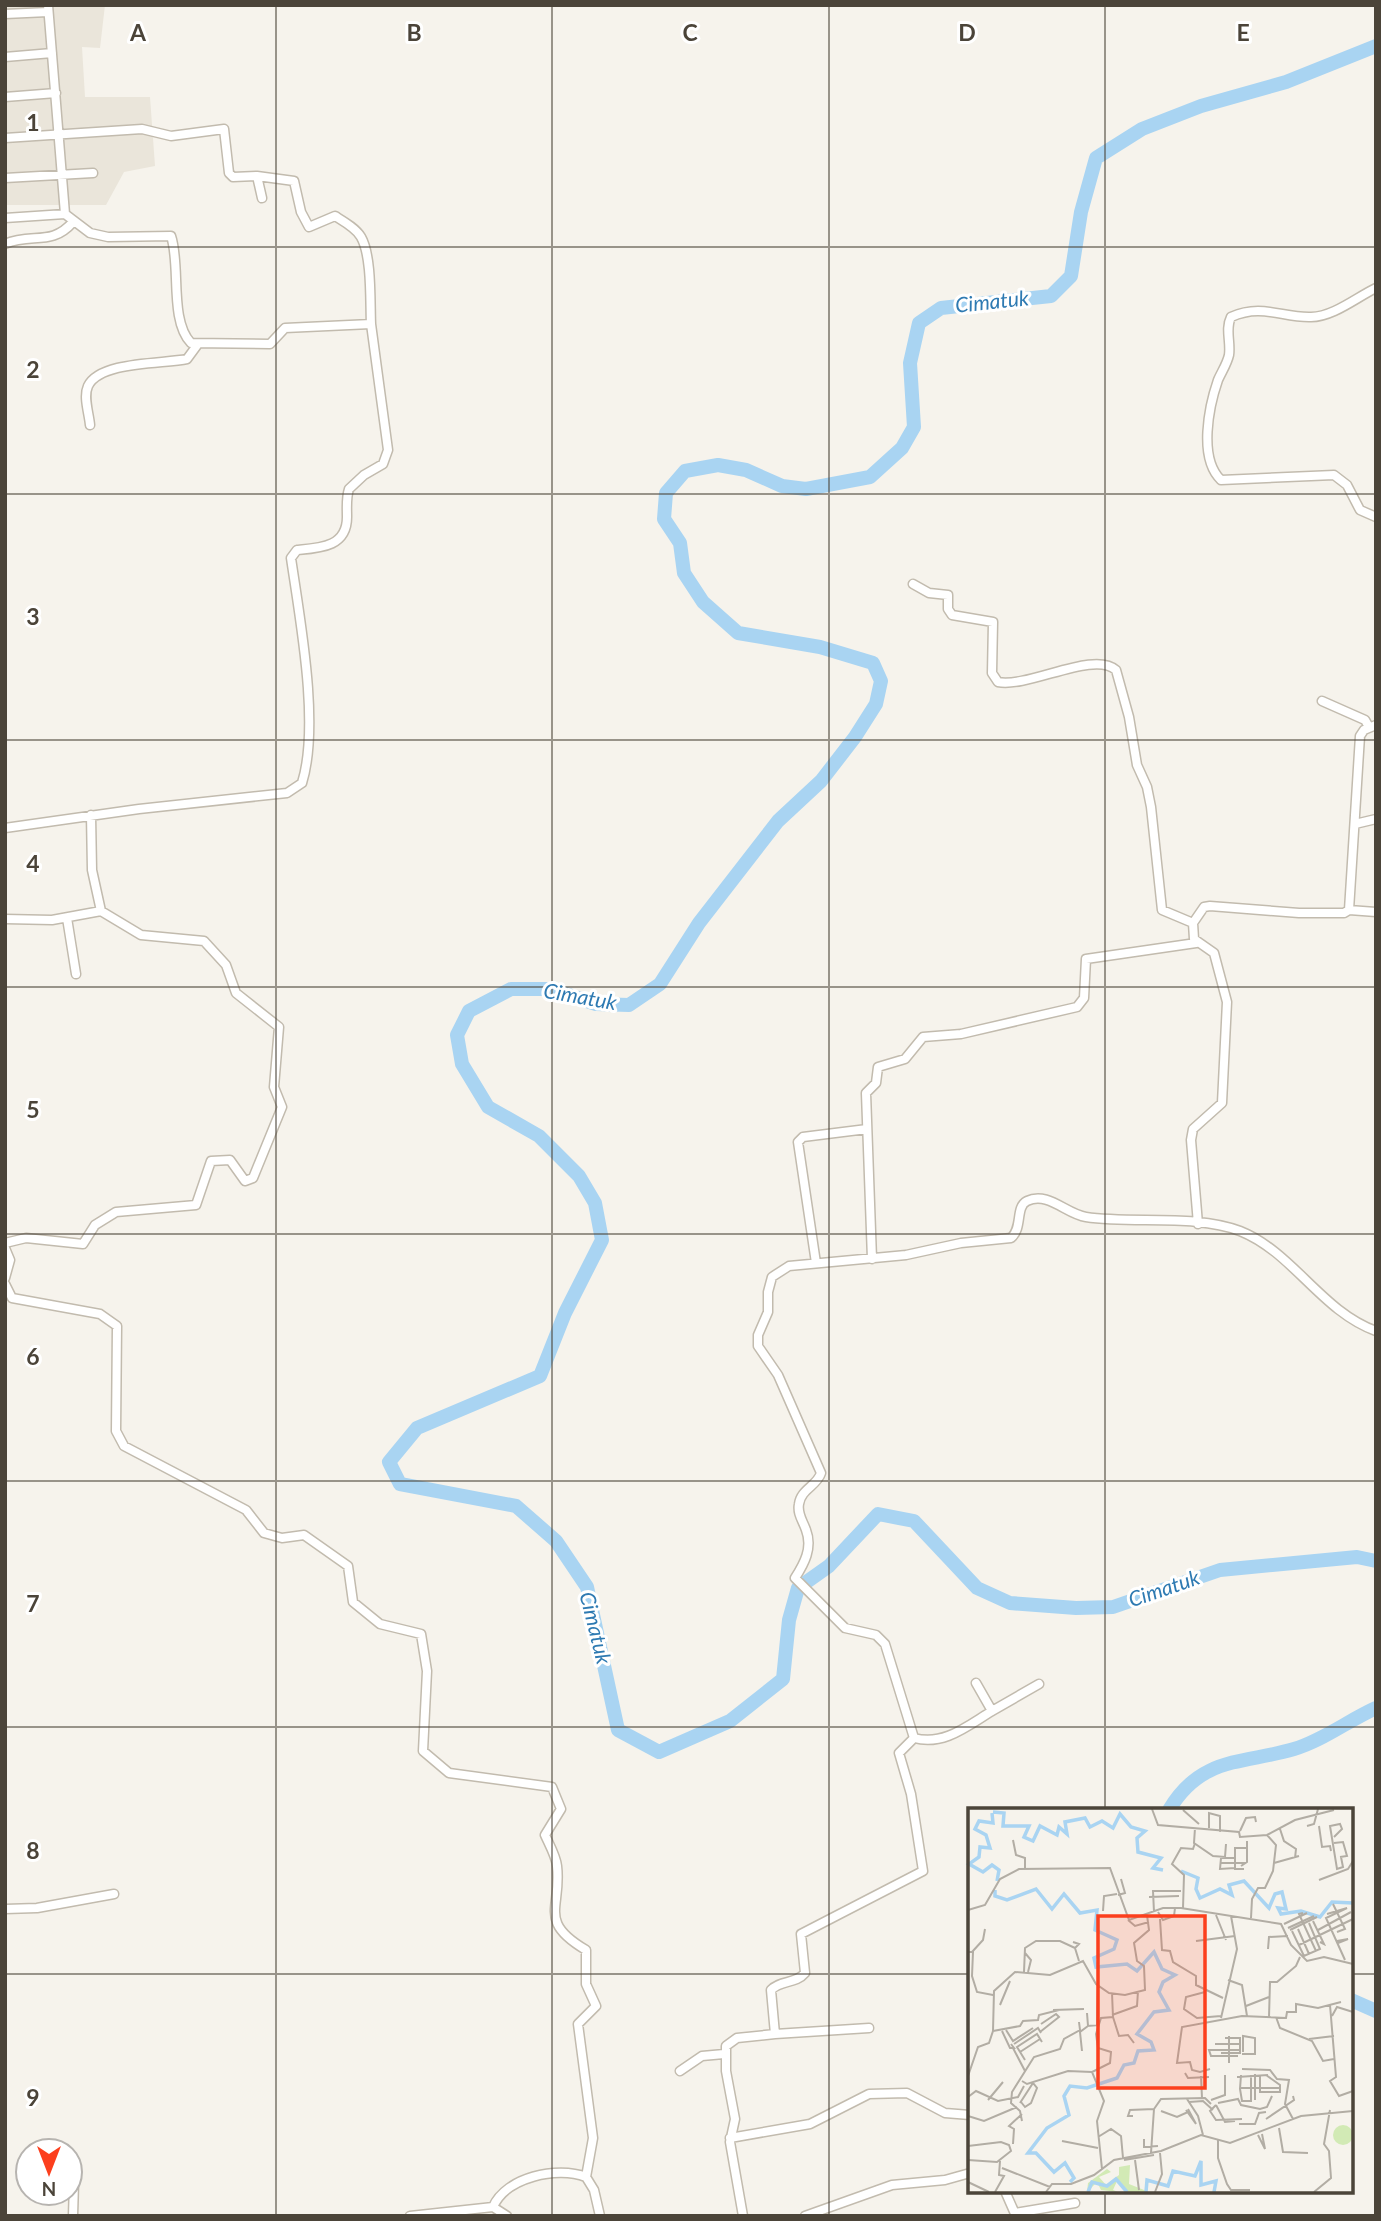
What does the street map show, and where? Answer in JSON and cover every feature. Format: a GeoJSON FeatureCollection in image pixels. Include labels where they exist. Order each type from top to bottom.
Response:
{"type":"FeatureCollection","features":[{"type":"Feature","properties":{"kind":"street"},"geometry":{"type":"LineString","coordinates":[[5,15],[48,8],[65,214],[90,233],[108,237],[171,236],[184,331],[191,343],[270,345],[285,328],[371,324]]}},
{"type":"Feature","properties":{"kind":"street"},"geometry":{"type":"LineString","coordinates":[[5,57],[52,53]]}},
{"type":"Feature","properties":{"kind":"street"},"geometry":{"type":"LineString","coordinates":[[5,97],[56,93]]}},
{"type":"Feature","properties":{"kind":"street"},"geometry":{"type":"LineString","coordinates":[[5,138],[142,130],[171,136],[224,129],[227,170],[230,176],[257,176],[293,181],[301,212],[309,227],[335,216],[359,233],[363,242],[371,324],[387,436],[387,459],[349,489],[346,528],[337,541],[325,547],[297,550],[291,558],[305,661],[308,711],[302,783],[286,793],[91,815],[5,828]]}},
{"type":"Feature","properties":{"kind":"street"},"geometry":{"type":"LineString","coordinates":[[5,178],[93,173]]}},
{"type":"Feature","properties":{"kind":"street"},"geometry":{"type":"LineString","coordinates":[[257,176],[262,198]]}},
{"type":"Feature","properties":{"kind":"street"},"geometry":{"type":"LineString","coordinates":[[5,218],[65,214]]}},
{"type":"Feature","properties":{"kind":"street"},"geometry":{"type":"LineString","coordinates":[[5,244],[23,238],[58,236],[73,222]]}},
{"type":"Feature","properties":{"kind":"street"},"geometry":{"type":"LineString","coordinates":[[1376,288],[1316,317],[1261,311],[1246,311],[1231,317],[1227,328],[1229,356],[1211,404],[1208,430],[1210,459],[1221,480],[1334,475],[1347,485],[1360,510],[1376,517]]}},
{"type":"Feature","properties":{"kind":"street"},"geometry":{"type":"LineString","coordinates":[[90,425],[87,394],[93,380],[113,368],[187,359],[198,344]]}},
{"type":"Feature","properties":{"kind":"street"},"geometry":{"type":"LineString","coordinates":[[913,584],[929,593],[948,595],[952,615],[993,622],[992,673],[998,682],[1014,682],[1100,662],[1116,670],[1124,693],[1137,765],[1147,787],[1151,807],[1162,910],[1194,923]]}},
{"type":"Feature","properties":{"kind":"street"},"geometry":{"type":"LineString","coordinates":[[1322,701],[1365,720],[1372,726],[1360,736],[1349,909]]}},
{"type":"Feature","properties":{"kind":"street"},"geometry":{"type":"LineString","coordinates":[[91,815],[92,870],[101,911]]}},
{"type":"Feature","properties":{"kind":"street"},"geometry":{"type":"LineString","coordinates":[[1355,824],[1376,819]]}},
{"type":"Feature","properties":{"kind":"street"},"geometry":{"type":"LineString","coordinates":[[1196,943],[1194,923],[1204,907],[1299,914],[1344,913],[1349,909],[1376,912]]}},
{"type":"Feature","properties":{"kind":"street"},"geometry":{"type":"LineString","coordinates":[[5,919],[67,918],[101,911],[141,935],[204,941],[226,965],[236,993],[279,1027],[274,1087],[282,1107],[253,1178],[245,1181],[230,1160],[211,1161],[196,1205],[116,1212],[95,1225],[83,1244],[26,1238],[5,1245],[10,1260],[5,1278]]}},
{"type":"Feature","properties":{"kind":"street"},"geometry":{"type":"LineString","coordinates":[[67,918],[76,974]]}},
{"type":"Feature","properties":{"kind":"street"},"geometry":{"type":"LineString","coordinates":[[872,1259],[866,1093],[876,1083],[876,1070],[887,1063],[905,1059],[919,1038],[961,1034],[1077,1007],[1084,998],[1086,959],[1196,943],[1214,953],[1227,1010],[1222,1103],[1193,1129],[1191,1140],[1198,1224]]}},
{"type":"Feature","properties":{"kind":"street"},"geometry":{"type":"LineString","coordinates":[[816,1264],[799,1142],[803,1137],[867,1129]]}},
{"type":"Feature","properties":{"kind":"street"},"geometry":{"type":"LineString","coordinates":[[914,1738],[883,1640],[845,1628],[797,1583],[795,1578],[807,1556],[808,1544],[798,1506],[801,1495],[819,1479],[821,1473],[778,1375],[759,1349],[757,1341],[768,1312],[768,1292],[772,1277],[789,1266],[872,1259],[961,1243],[1011,1238],[1019,1227],[1021,1206],[1035,1199],[1050,1200],[1085,1217],[1230,1228],[1249,1236],[1280,1259],[1343,1316],[1376,1331]]}},
{"type":"Feature","properties":{"kind":"street"},"geometry":{"type":"LineString","coordinates":[[5,1284],[12,1298],[100,1314],[117,1326],[116,1430],[124,1446],[246,1510],[264,1532],[282,1538],[304,1535],[348,1566],[353,1602],[380,1625],[421,1634],[427,1671],[423,1751],[449,1773],[552,1787],[561,1809],[545,1835],[557,1865],[553,1916],[570,1940],[586,1950],[586,1984],[596,2006],[579,2024],[593,2138],[586,2177],[594,2190],[600,2216]]}},
{"type":"Feature","properties":{"kind":"street"},"geometry":{"type":"LineString","coordinates":[[976,1683],[992,1711]]}},
{"type":"Feature","properties":{"kind":"street"},"geometry":{"type":"LineString","coordinates":[[914,1738],[924,1741],[944,1739],[1039,1684]]}},
{"type":"Feature","properties":{"kind":"street"},"geometry":{"type":"LineString","coordinates":[[775,2034],[771,1990],[777,1984],[801,1978],[805,1973],[802,1934],[923,1871],[911,1794],[899,1753],[914,1738]]}},
{"type":"Feature","properties":{"kind":"street"},"geometry":{"type":"LineString","coordinates":[[5,1909],[37,1908],[114,1894]]}},
{"type":"Feature","properties":{"kind":"street"},"geometry":{"type":"LineString","coordinates":[[743,2216],[730,2138],[735,2112],[724,2054],[730,2040],[775,2034],[869,2028]]}},
{"type":"Feature","properties":{"kind":"street"},"geometry":{"type":"LineString","coordinates":[[680,2071],[696,2058],[724,2054]]}},
{"type":"Feature","properties":{"kind":"street"},"geometry":{"type":"LineString","coordinates":[[730,2138],[810,2124],[869,2094],[907,2093],[945,2113],[968,2115]]}},
{"type":"Feature","properties":{"kind":"street"},"geometry":{"type":"LineString","coordinates":[[805,2216],[892,2185],[945,2180],[968,2174]]}},
{"type":"Feature","properties":{"kind":"street"},"geometry":{"type":"LineString","coordinates":[[493,2207],[504,2191],[538,2175],[586,2177]]}},
{"type":"Feature","properties":{"kind":"street"},"geometry":{"type":"LineString","coordinates":[[1006,2193],[1016,2214],[1075,2203]]}},
{"type":"Feature","properties":{"kind":"street"},"geometry":{"type":"LineString","coordinates":[[410,2216],[493,2207],[507,2216]]}},
{"type":"Feature","properties":{"kind":"shaded area"},"geometry":{"type":"Polygon","coordinates":[[[5,5],[105,5],[100,48],[82,47],[85,97],[150,97],[155,166],[124,172],[106,205],[5,205],[5,5]]]}},
{"type":"Feature","properties":{"kind":"waterway","name":"Cimatuk"},"geometry":{"type":"LineString","coordinates":[[1376,46],[1286,82],[1201,106],[1142,129],[1096,158],[1081,212],[1071,276],[1051,296],[941,308],[919,323],[910,363],[914,427],[902,448],[870,477],[806,489],[782,486],[746,470],[718,465],[685,471],[666,493],[664,519],[680,543],[684,573],[703,602],[738,633],[820,647],[873,663],[881,681],[876,704],[821,781],[778,821],[699,923],[660,984],[629,1005],[596,1004],[550,989],[511,989],[469,1011],[457,1035],[462,1064],[488,1107],[539,1136],[579,1176],[595,1203],[602,1240],[565,1313],[540,1376],[417,1428],[389,1462],[400,1484],[516,1506],[556,1541],[587,1587],[618,1730],[659,1752],[730,1721],[783,1679],[789,1620],[798,1588],[829,1566],[878,1514],[914,1521],[977,1588],[1010,1603],[1076,1608],[1113,1607],[1220,1570],[1357,1557],[1376,1561]]}},
{"type":"Feature","properties":{"kind":"waterway","name":"Cimatuk"},"geometry":{"type":"LineString","coordinates":[[1170,1808],[1181,1792],[1209,1771],[1294,1749],[1325,1736],[1376,1708]]}},
{"type":"Feature","properties":{"kind":"waterway","name":"Cimatuk"},"geometry":{"type":"LineString","coordinates":[[1353,2001],[1376,2011]]}}]}
